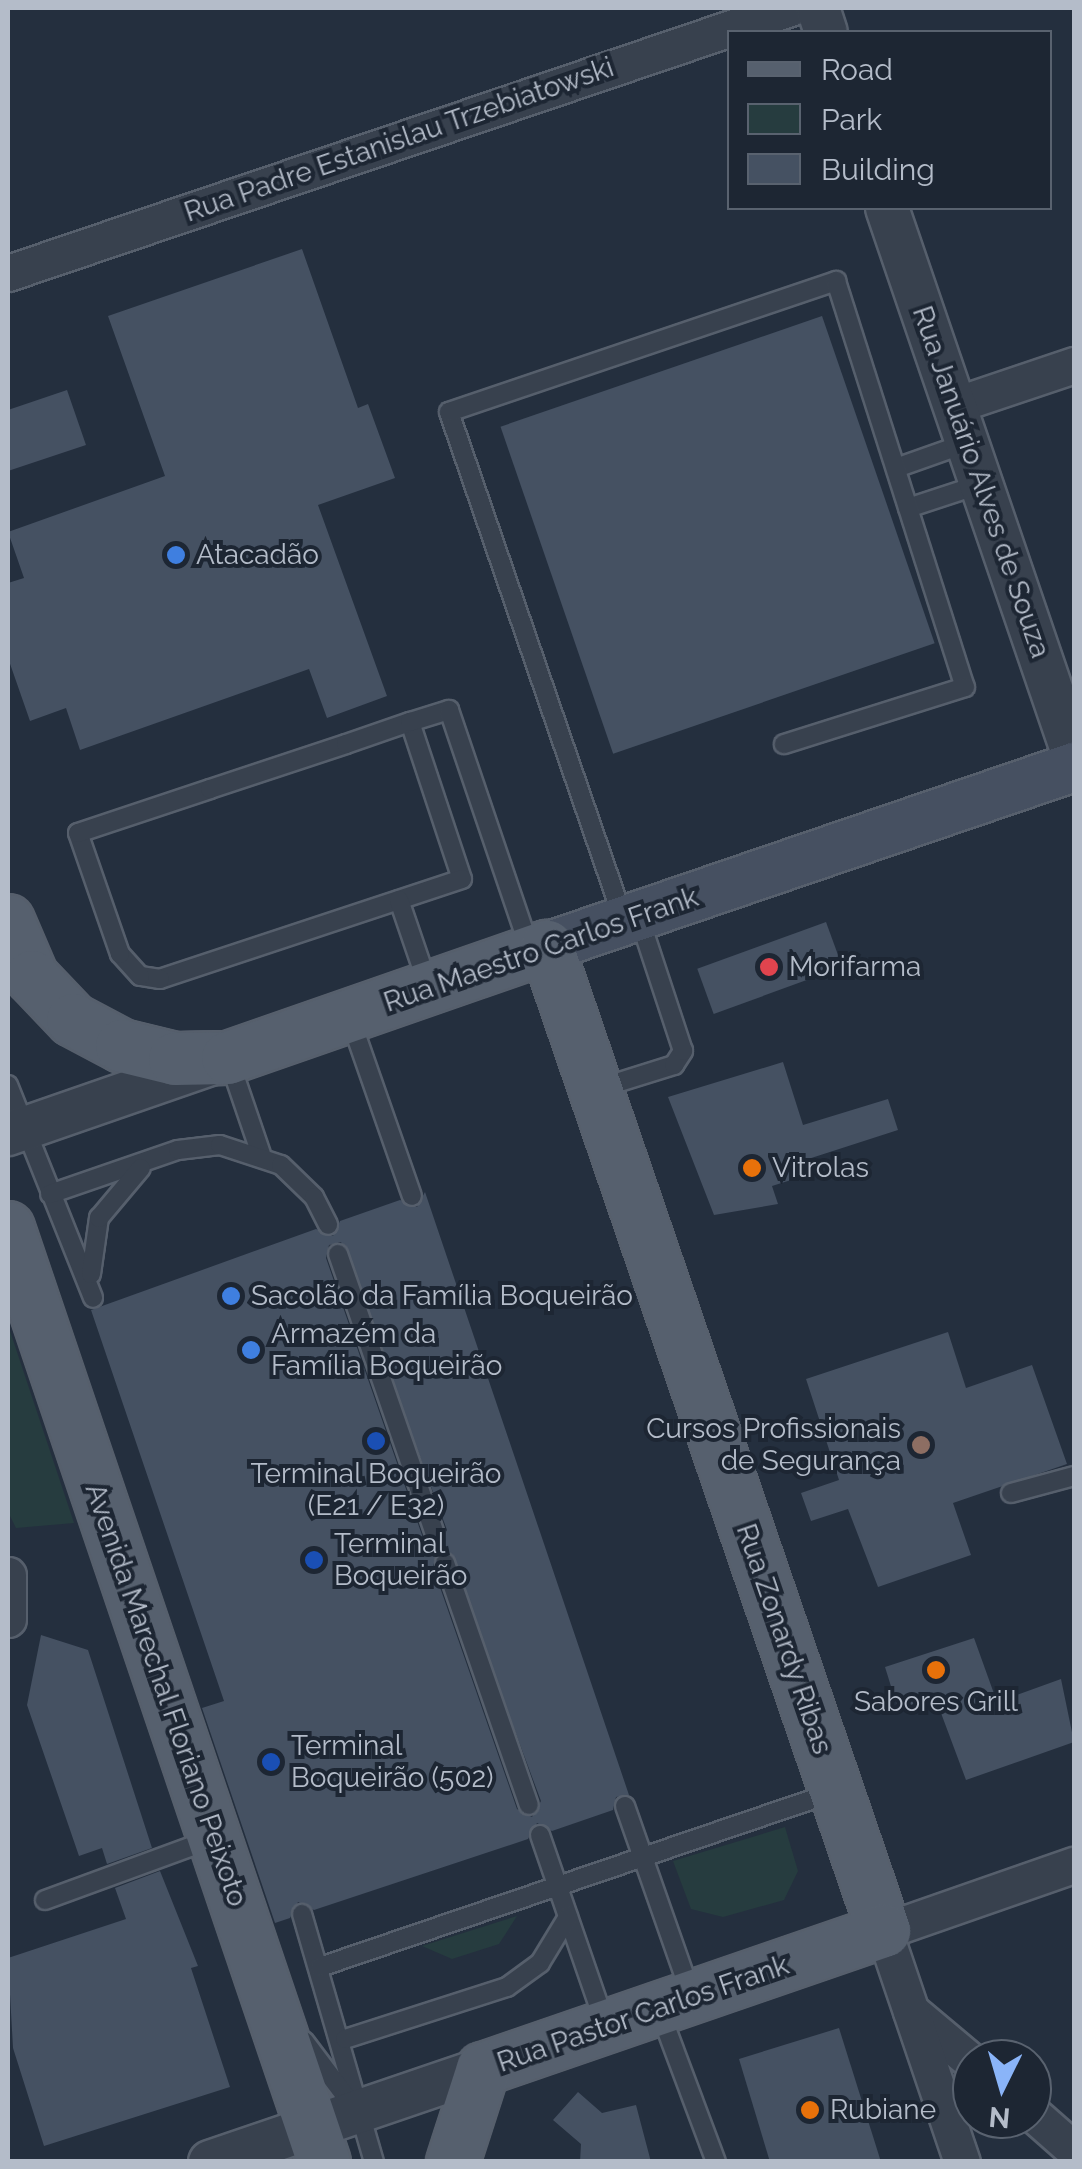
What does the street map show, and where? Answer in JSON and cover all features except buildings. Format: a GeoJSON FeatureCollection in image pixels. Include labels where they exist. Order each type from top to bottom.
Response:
{"type":"FeatureCollection","features":[{"type":"Feature","properties":{"kind":"main road","name":"Rua Maestro Carlos Frank"},"geometry":{"type":"LineString","coordinates":[[228,1058],[1074,767]]}},
{"type":"Feature","properties":{"kind":"main road"},"geometry":{"type":"LineString","coordinates":[[8,922],[32,976],[73,1020],[148,1054],[228,1058]]}},
{"type":"Feature","properties":{"kind":"main road","name":"Rua Zonardy Ribas"},"geometry":{"type":"LineString","coordinates":[[539,950],[596,1089],[884,1932]]}},
{"type":"Feature","properties":{"kind":"main road","name":"Avenida Marechal Floriano Peixoto"},"geometry":{"type":"LineString","coordinates":[[8,1228],[267,1992],[331,2133]]}},
{"type":"Feature","properties":{"kind":"main road","name":"Rua Pastor Carlos Frank"},"geometry":{"type":"LineString","coordinates":[[483,2069],[884,1932]]}},
{"type":"Feature","properties":{"kind":"main road"},"geometry":{"type":"LineString","coordinates":[[453,2162],[483,2069]]}},
{"type":"Feature","properties":{"kind":"street","name":"Rua Padre Estanislau Trzebiatowski"},"geometry":{"type":"LineString","coordinates":[[8,273],[790,8]]}},
{"type":"Feature","properties":{"kind":"street","name":"Rua Januário Alves de Souza"},"geometry":{"type":"LineString","coordinates":[[887,210],[1074,756]]}},
{"type":"Feature","properties":{"kind":"street"},"geometry":{"type":"LineString","coordinates":[[961,424],[1074,365]]}},
{"type":"Feature","properties":{"kind":"street","name":"Rua Maestro Carlos Frank"},"geometry":{"type":"LineString","coordinates":[[15,1131],[228,1058]]}},
{"type":"Feature","properties":{"kind":"street"},"geometry":{"type":"LineString","coordinates":[[8,1575],[8,1619]]}},
{"type":"Feature","properties":{"kind":"street","name":"Rua Pastor Carlos Frank"},"geometry":{"type":"LineString","coordinates":[[884,1932],[1074,1865]]}},
{"type":"Feature","properties":{"kind":"street","name":"Rua Zonardy Ribas"},"geometry":{"type":"LineString","coordinates":[[884,1932],[962,2162]]}},
{"type":"Feature","properties":{"kind":"street"},"geometry":{"type":"LineString","coordinates":[[910,2010],[952,2045]]}},
{"type":"Feature","properties":{"kind":"street","name":"Rua Pastor Carlos Frank"},"geometry":{"type":"LineString","coordinates":[[210,2162],[331,2133],[483,2069]]}},
{"type":"Feature","properties":{"kind":"street"},"geometry":{"type":"LineString","coordinates":[[1052,2131],[1074,2150]]}},
{"type":"Feature","properties":{"kind":"lane"},"geometry":{"type":"LineString","coordinates":[[596,1089],[674,1066],[683,1051],[449,412],[836,281],[965,687],[784,744]]}},
{"type":"Feature","properties":{"kind":"lane"},"geometry":{"type":"LineString","coordinates":[[896,468],[961,424]]}},
{"type":"Feature","properties":{"kind":"lane"},"geometry":{"type":"LineString","coordinates":[[908,508],[981,484]]}},
{"type":"Feature","properties":{"kind":"lane"},"geometry":{"type":"LineString","coordinates":[[410,722],[462,879],[160,979],[140,976],[120,954],[78,833],[410,722],[449,710],[539,950]]}},
{"type":"Feature","properties":{"kind":"lane"},"geometry":{"type":"LineString","coordinates":[[399,900],[429,988]]}},
{"type":"Feature","properties":{"kind":"lane"},"geometry":{"type":"LineString","coordinates":[[349,1016],[412,1196]]}},
{"type":"Feature","properties":{"kind":"lane"},"geometry":{"type":"LineString","coordinates":[[228,1058],[261,1154]]}},
{"type":"Feature","properties":{"kind":"lane"},"geometry":{"type":"LineString","coordinates":[[8,1085],[15,1131],[50,1194],[93,1298],[90,1252],[99,1218],[122,1183],[158,1157]]}},
{"type":"Feature","properties":{"kind":"lane"},"geometry":{"type":"LineString","coordinates":[[50,1194],[199,1145],[261,1154],[299,1180],[328,1224]]}},
{"type":"Feature","properties":{"kind":"lane"},"geometry":{"type":"LineString","coordinates":[[338,1254],[435,1534]]}},
{"type":"Feature","properties":{"kind":"lane"},"geometry":{"type":"LineString","coordinates":[[1011,1493],[1074,1476]]}},
{"type":"Feature","properties":{"kind":"lane"},"geometry":{"type":"LineString","coordinates":[[445,1562],[529,1804]]}},
{"type":"Feature","properties":{"kind":"lane"},"geometry":{"type":"LineString","coordinates":[[320,1967],[836,1791]]}},
{"type":"Feature","properties":{"kind":"lane"},"geometry":{"type":"LineString","coordinates":[[625,1806],[643,1857],[716,2162]]}},
{"type":"Feature","properties":{"kind":"lane"},"geometry":{"type":"LineString","coordinates":[[540,1835],[606,2026]]}},
{"type":"Feature","properties":{"kind":"lane"},"geometry":{"type":"LineString","coordinates":[[45,1900],[214,1838]]}},
{"type":"Feature","properties":{"kind":"lane"},"geometry":{"type":"LineString","coordinates":[[302,1914],[345,2039],[331,2133],[374,2162]]}},
{"type":"Feature","properties":{"kind":"lane"},"geometry":{"type":"LineString","coordinates":[[345,2039],[507,1988],[540,1963],[568,1917]]}},
{"type":"Feature","properties":{"kind":"green space"},"geometry":{"type":"Polygon","coordinates":[[[8,1325],[74,1523],[16,1528],[8,1512],[8,1325]]]}},
{"type":"Feature","properties":{"kind":"green space"},"geometry":{"type":"Polygon","coordinates":[[[785,1827],[798,1871],[784,1900],[723,1917],[691,1909],[673,1861],[785,1827]]]}},
{"type":"Feature","properties":{"kind":"green space"},"geometry":{"type":"Polygon","coordinates":[[[517,1916],[499,1944],[452,1959],[422,1946],[517,1916]]]}},
{"type":"Feature","properties":{"kind":"place","name":"Atacadão"},"geometry":{"type":"Point","coordinates":[176,555]}},
{"type":"Feature","properties":{"kind":"place","name":"Morifarma"},"geometry":{"type":"Point","coordinates":[769,967]}},
{"type":"Feature","properties":{"kind":"place","name":"Vitrolas"},"geometry":{"type":"Point","coordinates":[752,1168]}},
{"type":"Feature","properties":{"kind":"place","name":"Sacolão da Família Boqueirão"},"geometry":{"type":"Point","coordinates":[231,1296]}},
{"type":"Feature","properties":{"kind":"place","name":"Armazém da Família Boqueirão"},"geometry":{"type":"Point","coordinates":[251,1350]}},
{"type":"Feature","properties":{"kind":"place","name":"Terminal Boqueirão (E21 / E32)"},"geometry":{"type":"Point","coordinates":[376,1441]}},
{"type":"Feature","properties":{"kind":"place","name":"Cursos Profissionais de Segurança"},"geometry":{"type":"Point","coordinates":[921,1445]}},
{"type":"Feature","properties":{"kind":"place","name":"Terminal Boqueirão"},"geometry":{"type":"Point","coordinates":[314,1560]}},
{"type":"Feature","properties":{"kind":"place","name":"Sabores Grill"},"geometry":{"type":"Point","coordinates":[936,1670]}},
{"type":"Feature","properties":{"kind":"place","name":"Terminal Boqueirão (502)"},"geometry":{"type":"Point","coordinates":[271,1762]}},
{"type":"Feature","properties":{"kind":"place","name":"Rubiane"},"geometry":{"type":"Point","coordinates":[810,2110]}}]}
